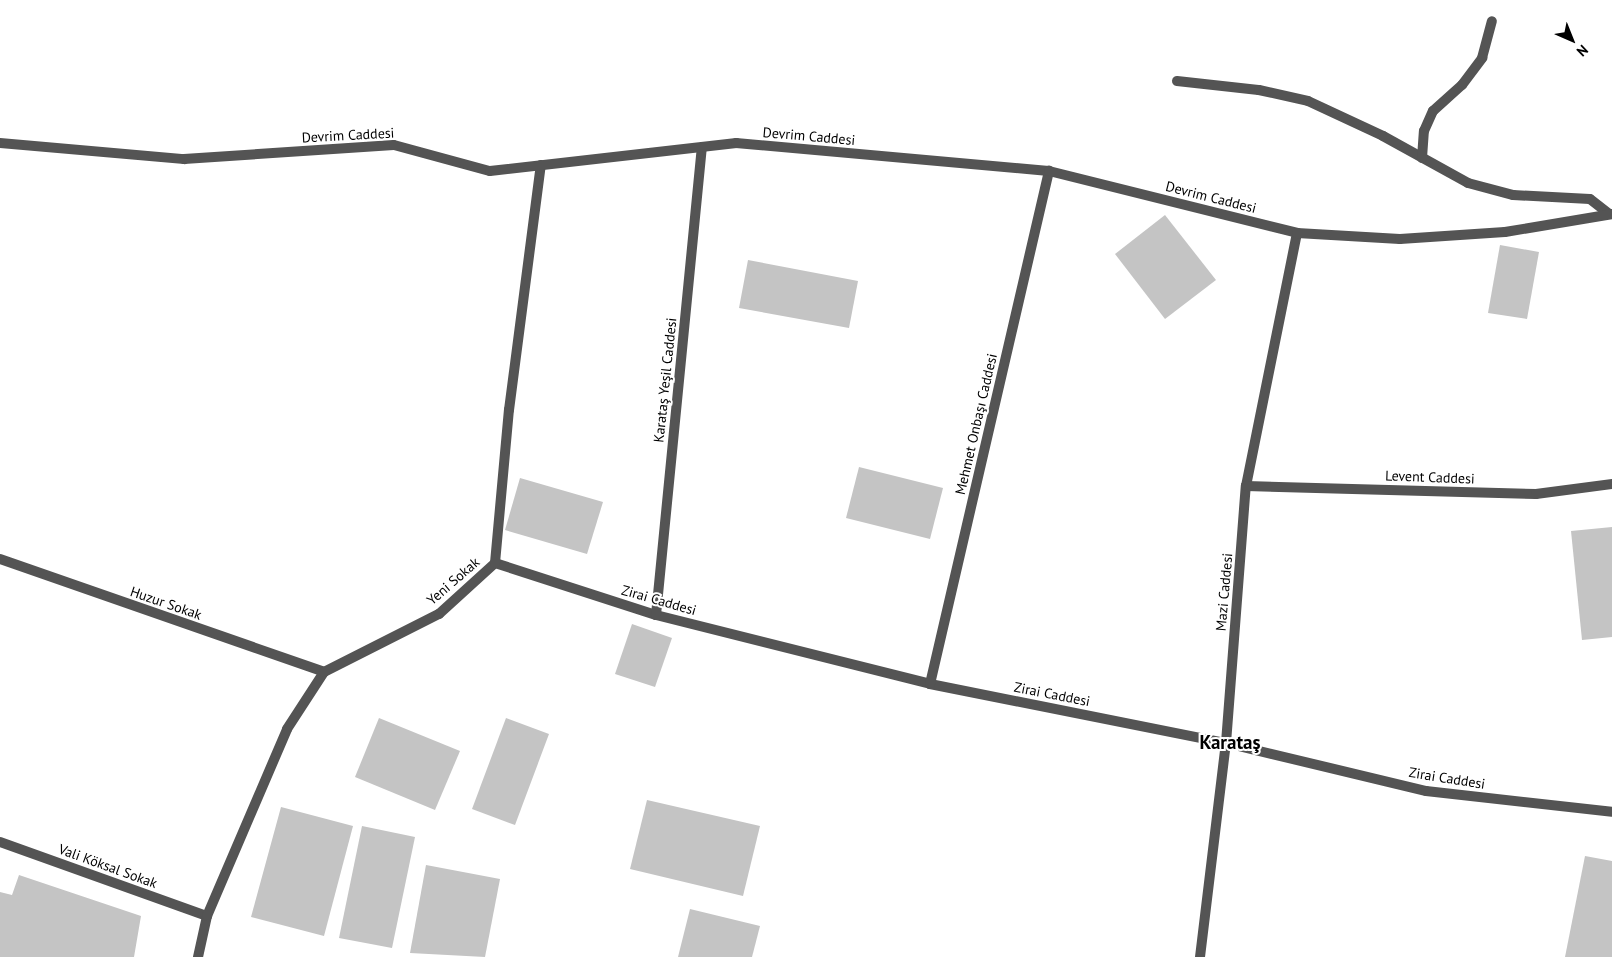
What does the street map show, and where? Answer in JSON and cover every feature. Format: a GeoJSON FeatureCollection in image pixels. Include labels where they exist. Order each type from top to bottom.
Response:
{"type":"FeatureCollection","features":[{"type":"Feature","properties":{"kind":"street"},"geometry":{"type":"LineString","coordinates":[[1422,158],[1424,131],[1433,111],[1462,85],[1482,58],[1492,21]]}},
{"type":"Feature","properties":{"kind":"street"},"geometry":{"type":"LineString","coordinates":[[1177,81],[1259,90],[1308,101],[1422,158],[1444,172],[1493,191],[1590,199],[1610,214]]}},
{"type":"Feature","properties":{"kind":"street","name":"Devrim Caddesi"},"geometry":{"type":"LineString","coordinates":[[0,143],[184,159],[394,145],[490,170],[736,143],[1049,171],[1297,233],[1400,239],[1505,232],[1610,214]]}},
{"type":"Feature","properties":{"kind":"street","name":"Karataş Yeşil Caddesi"},"geometry":{"type":"LineString","coordinates":[[656,615],[702,147]]}},
{"type":"Feature","properties":{"kind":"street","name":"Yeni Sokak"},"geometry":{"type":"LineString","coordinates":[[324,672],[439,614],[495,563],[509,410],[541,165]]}},
{"type":"Feature","properties":{"kind":"street","name":"Mehmet Onbaşı Caddesi"},"geometry":{"type":"LineString","coordinates":[[930,684],[1049,171]]}},
{"type":"Feature","properties":{"kind":"street","name":"Mazi Caddesi"},"geometry":{"type":"LineString","coordinates":[[1200,957],[1226,743],[1246,486],[1297,233]]}},
{"type":"Feature","properties":{"kind":"street","name":"Levent Caddesi"},"geometry":{"type":"LineString","coordinates":[[1246,486],[1536,494],[1612,484]]}},
{"type":"Feature","properties":{"kind":"street","name":"Huzur Sokak"},"geometry":{"type":"LineString","coordinates":[[0,559],[324,672]]}},
{"type":"Feature","properties":{"kind":"street","name":"Zirai Caddesi"},"geometry":{"type":"LineString","coordinates":[[495,563],[656,615],[930,684],[1226,743],[1426,791],[1612,812]]}},
{"type":"Feature","properties":{"kind":"street"},"geometry":{"type":"LineString","coordinates":[[198,957],[207,916],[287,730],[324,672]]}},
{"type":"Feature","properties":{"kind":"street","name":"Vali Köksal Sokak"},"geometry":{"type":"LineString","coordinates":[[0,842],[207,916]]}},
{"type":"Feature","properties":{"kind":"building"},"geometry":{"type":"Polygon","coordinates":[[[1165,215],[1216,280],[1165,319],[1115,254],[1165,215]]]}},
{"type":"Feature","properties":{"kind":"building"},"geometry":{"type":"Polygon","coordinates":[[[1500,245],[1539,252],[1527,319],[1488,313],[1500,245]]]}},
{"type":"Feature","properties":{"kind":"building"},"geometry":{"type":"Polygon","coordinates":[[[748,260],[858,281],[849,328],[739,308],[748,260]]]}},
{"type":"Feature","properties":{"kind":"building"},"geometry":{"type":"Polygon","coordinates":[[[859,467],[943,488],[930,539],[846,518],[859,467]]]}},
{"type":"Feature","properties":{"kind":"building"},"geometry":{"type":"Polygon","coordinates":[[[520,478],[603,502],[587,554],[505,530],[520,478]]]}},
{"type":"Feature","properties":{"kind":"building"},"geometry":{"type":"Polygon","coordinates":[[[1612,527],[1612,637],[1582,640],[1571,531],[1612,527]]]}},
{"type":"Feature","properties":{"kind":"building"},"geometry":{"type":"Polygon","coordinates":[[[632,624],[672,638],[655,687],[615,674],[632,624]]]}},
{"type":"Feature","properties":{"kind":"building"},"geometry":{"type":"Polygon","coordinates":[[[379,718],[460,751],[435,810],[355,777],[379,718]]]}},
{"type":"Feature","properties":{"kind":"building"},"geometry":{"type":"Polygon","coordinates":[[[506,718],[549,734],[515,825],[472,809],[506,718]]]}},
{"type":"Feature","properties":{"kind":"building"},"geometry":{"type":"Polygon","coordinates":[[[647,800],[760,826],[743,896],[630,869],[647,800]]]}},
{"type":"Feature","properties":{"kind":"building"},"geometry":{"type":"Polygon","coordinates":[[[281,807],[353,826],[324,936],[251,917],[281,807]]]}},
{"type":"Feature","properties":{"kind":"building"},"geometry":{"type":"Polygon","coordinates":[[[362,826],[415,837],[392,948],[339,938],[362,826]]]}},
{"type":"Feature","properties":{"kind":"building"},"geometry":{"type":"Polygon","coordinates":[[[1585,856],[1612,861],[1612,957],[1565,957],[1585,856]]]}},
{"type":"Feature","properties":{"kind":"building"},"geometry":{"type":"Polygon","coordinates":[[[426,865],[500,879],[485,957],[410,953],[426,865]]]}},
{"type":"Feature","properties":{"kind":"building"},"geometry":{"type":"Polygon","coordinates":[[[19,875],[141,916],[134,957],[0,957],[0,892],[12,895],[19,875]]]}},
{"type":"Feature","properties":{"kind":"building"},"geometry":{"type":"Polygon","coordinates":[[[690,909],[760,926],[752,957],[678,957],[690,909]]]}},
{"type":"Feature","properties":{"kind":"district","name":"Karataş"},"geometry":{"type":"Point","coordinates":[1230,743]}}]}
